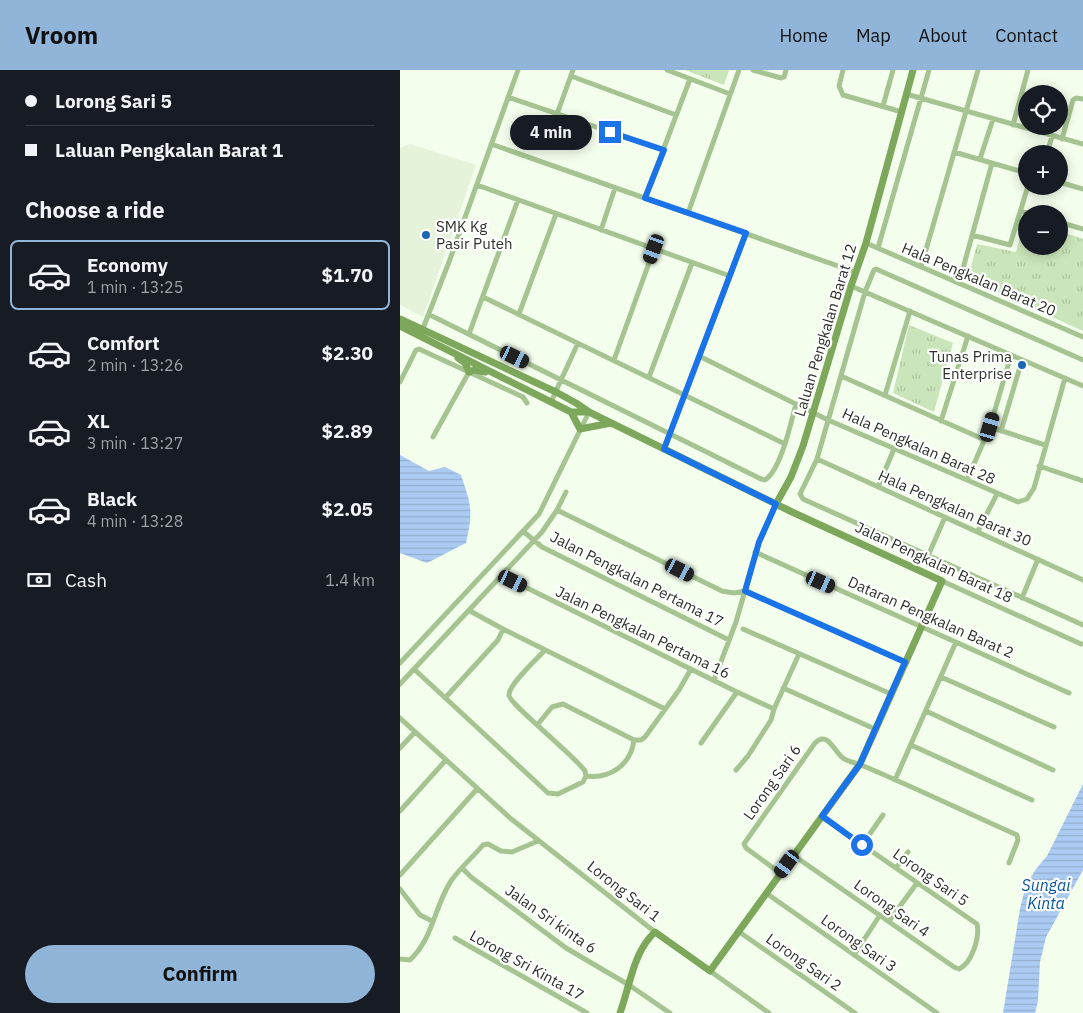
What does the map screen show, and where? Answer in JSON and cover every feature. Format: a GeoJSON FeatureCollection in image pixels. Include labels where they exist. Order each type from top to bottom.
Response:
{"type":"FeatureCollection","features":[{"type":"Feature","properties":{"kind":"street"},"geometry":{"type":"LineString","coordinates":[[421,332],[430,314],[518,70]]}},
{"type":"Feature","properties":{"kind":"street"},"geometry":{"type":"LineString","coordinates":[[557,114],[573,70]]}},
{"type":"Feature","properties":{"kind":"street"},"geometry":{"type":"LineString","coordinates":[[667,70],[730,94]]}},
{"type":"Feature","properties":{"kind":"street"},"geometry":{"type":"LineString","coordinates":[[688,213],[739,70]]}},
{"type":"Feature","properties":{"kind":"street"},"geometry":{"type":"LineString","coordinates":[[753,70],[781,78],[784,77],[786,70]]}},
{"type":"Feature","properties":{"kind":"street"},"geometry":{"type":"LineString","coordinates":[[844,70],[839,86],[843,95],[902,112]]}},
{"type":"Feature","properties":{"kind":"street"},"geometry":{"type":"LineString","coordinates":[[883,106],[893,70]]}},
{"type":"Feature","properties":{"kind":"street","name":"Laluan Pengkalan Barat 12"},"geometry":{"type":"LineString","coordinates":[[714,680],[745,591],[755,552],[772,511],[791,477],[803,446],[855,272],[866,243],[913,70]]}},
{"type":"Feature","properties":{"kind":"street"},"geometry":{"type":"LineString","coordinates":[[878,248],[929,70]]}},
{"type":"Feature","properties":{"kind":"street"},"geometry":{"type":"LineString","coordinates":[[921,267],[978,70]]}},
{"type":"Feature","properties":{"kind":"street"},"geometry":{"type":"LineString","coordinates":[[1014,125],[1028,70]]}},
{"type":"Feature","properties":{"kind":"street"},"geometry":{"type":"LineString","coordinates":[[571,76],[676,115]]}},
{"type":"Feature","properties":{"kind":"street"},"geometry":{"type":"LineString","coordinates":[[645,198],[690,79]]}},
{"type":"Feature","properties":{"kind":"street"},"geometry":{"type":"LineString","coordinates":[[906,94],[1083,144]]}},
{"type":"Feature","properties":{"kind":"street"},"geometry":{"type":"LineString","coordinates":[[508,97],[664,150]]}},
{"type":"Feature","properties":{"kind":"street"},"geometry":{"type":"LineString","coordinates":[[1062,139],[1073,100],[1076,98],[1083,99]]}},
{"type":"Feature","properties":{"kind":"street"},"geometry":{"type":"LineString","coordinates":[[980,159],[993,119]]}},
{"type":"Feature","properties":{"kind":"street"},"geometry":{"type":"LineString","coordinates":[[1050,145],[1052,136]]}},
{"type":"Feature","properties":{"kind":"street"},"geometry":{"type":"LineString","coordinates":[[491,144],[855,272]]}},
{"type":"Feature","properties":{"kind":"street"},"geometry":{"type":"LineString","coordinates":[[954,152],[1018,171]]}},
{"type":"Feature","properties":{"kind":"street"},"geometry":{"type":"LineString","coordinates":[[959,283],[992,163]]}},
{"type":"Feature","properties":{"kind":"street"},"geometry":{"type":"LineString","coordinates":[[477,185],[730,276]]}},
{"type":"Feature","properties":{"kind":"street"},"geometry":{"type":"LineString","coordinates":[[1068,185],[1083,189]]}},
{"type":"Feature","properties":{"kind":"street"},"geometry":{"type":"LineString","coordinates":[[601,230],[615,188]]}},
{"type":"Feature","properties":{"kind":"street"},"geometry":{"type":"LineString","coordinates":[[469,334],[518,200]]}},
{"type":"Feature","properties":{"kind":"street"},"geometry":{"type":"LineString","coordinates":[[519,314],[556,214]]}},
{"type":"Feature","properties":{"kind":"street"},"geometry":{"type":"LineString","coordinates":[[972,234],[1010,245],[1018,220]]}},
{"type":"Feature","properties":{"kind":"street"},"geometry":{"type":"LineString","coordinates":[[1068,225],[1083,229]]}},
{"type":"Feature","properties":{"kind":"street"},"geometry":{"type":"LineString","coordinates":[[664,449],[746,233]]}},
{"type":"Feature","properties":{"kind":"street","name":"Hala Pengkalan Barat 20"},"geometry":{"type":"LineString","coordinates":[[866,243],[1083,337]]}},
{"type":"Feature","properties":{"kind":"street"},"geometry":{"type":"LineString","coordinates":[[614,360],[654,249]]}},
{"type":"Feature","properties":{"kind":"street"},"geometry":{"type":"LineString","coordinates":[[649,377],[692,262]]}},
{"type":"Feature","properties":{"kind":"street"},"geometry":{"type":"LineString","coordinates":[[1083,360],[876,269],[872,271],[865,292],[816,459],[800,494],[803,499],[1083,625]]}},
{"type":"Feature","properties":{"kind":"street"},"geometry":{"type":"LineString","coordinates":[[851,286],[1083,386]]}},
{"type":"Feature","properties":{"kind":"street"},"geometry":{"type":"LineString","coordinates":[[482,297],[785,444]]}},
{"type":"Feature","properties":{"kind":"street"},"geometry":{"type":"LineString","coordinates":[[885,395],[910,311]]}},
{"type":"Feature","properties":{"kind":"street"},"geometry":{"type":"LineString","coordinates":[[430,314],[760,479],[765,480],[770,475],[782,454],[796,404]]}},
{"type":"Feature","properties":{"kind":"street"},"geometry":{"type":"LineString","coordinates":[[400,319],[450,351],[571,412],[589,412]]}},
{"type":"Feature","properties":{"kind":"street"},"geometry":{"type":"LineString","coordinates":[[400,326],[460,346],[556,392],[589,412]]}},
{"type":"Feature","properties":{"kind":"street"},"geometry":{"type":"LineString","coordinates":[[941,421],[968,336]]}},
{"type":"Feature","properties":{"kind":"street"},"geometry":{"type":"LineString","coordinates":[[551,402],[578,343]]}},
{"type":"Feature","properties":{"kind":"street"},"geometry":{"type":"LineString","coordinates":[[460,346],[474,363]]}},
{"type":"Feature","properties":{"kind":"street"},"geometry":{"type":"LineString","coordinates":[[400,382],[416,350],[419,349],[523,398],[527,403]]}},
{"type":"Feature","properties":{"kind":"street"},"geometry":{"type":"LineString","coordinates":[[450,351],[464,363],[469,372]]}},
{"type":"Feature","properties":{"kind":"street"},"geometry":{"type":"LineString","coordinates":[[967,480],[990,427],[1011,355]]}},
{"type":"Feature","properties":{"kind":"street","name":"Hala Pengkalan Barat 28"},"geometry":{"type":"LineString","coordinates":[[699,356],[828,420],[1014,502],[1022,502],[1030,494],[1040,466]]}},
{"type":"Feature","properties":{"kind":"street"},"geometry":{"type":"LineString","coordinates":[[433,437],[474,363],[481,360],[496,364]]}},
{"type":"Feature","properties":{"kind":"street"},"geometry":{"type":"LineString","coordinates":[[1002,431],[1022,360]]}},
{"type":"Feature","properties":{"kind":"street"},"geometry":{"type":"LineString","coordinates":[[469,372],[481,370],[498,375]]}},
{"type":"Feature","properties":{"kind":"street"},"geometry":{"type":"LineString","coordinates":[[841,376],[984,440]]}},
{"type":"Feature","properties":{"kind":"street"},"geometry":{"type":"LineString","coordinates":[[1065,378],[1040,466],[1083,481]]}},
{"type":"Feature","properties":{"kind":"street"},"geometry":{"type":"LineString","coordinates":[[571,412],[580,429]]}},
{"type":"Feature","properties":{"kind":"street"},"geometry":{"type":"LineString","coordinates":[[400,663],[539,514],[589,412]]}},
{"type":"Feature","properties":{"kind":"street","name":"Jalan Pengkalan Barat 18"},"geometry":{"type":"LineString","coordinates":[[589,412],[776,504],[1081,644]]}},
{"type":"Feature","properties":{"kind":"street"},"geometry":{"type":"LineString","coordinates":[[580,429],[611,423]]}},
{"type":"Feature","properties":{"kind":"street"},"geometry":{"type":"LineString","coordinates":[[990,427],[1045,445]]}},
{"type":"Feature","properties":{"kind":"street"},"geometry":{"type":"LineString","coordinates":[[878,487],[894,449]]}},
{"type":"Feature","properties":{"kind":"street","name":"Hala Pengkalan Barat 30"},"geometry":{"type":"LineString","coordinates":[[816,459],[1083,580]]}},
{"type":"Feature","properties":{"kind":"street"},"geometry":{"type":"LineString","coordinates":[[400,684],[542,532],[557,510],[566,492]]}},
{"type":"Feature","properties":{"kind":"street"},"geometry":{"type":"LineString","coordinates":[[978,531],[997,494]]}},
{"type":"Feature","properties":{"kind":"street"},"geometry":{"type":"LineString","coordinates":[[557,510],[722,591],[734,593],[745,591],[905,662]]}},
{"type":"Feature","properties":{"kind":"street"},"geometry":{"type":"LineString","coordinates":[[928,556],[945,517]]}},
{"type":"Feature","properties":{"kind":"street","name":"Jalan Pengkalan Pertama 17"},"geometry":{"type":"LineString","coordinates":[[524,532],[550,551],[729,640]]}},
{"type":"Feature","properties":{"kind":"street","name":"Dataran Pengkalan Barat 2"},"geometry":{"type":"LineString","coordinates":[[755,552],[1069,693]]}},
{"type":"Feature","properties":{"kind":"street"},"geometry":{"type":"LineString","coordinates":[[1022,598],[1038,560]]}},
{"type":"Feature","properties":{"kind":"street","name":"Jalan Pengkalan Pertama 16"},"geometry":{"type":"LineString","coordinates":[[504,574],[513,581],[737,692],[774,708]]}},
{"type":"Feature","properties":{"kind":"street"},"geometry":{"type":"LineString","coordinates":[[710,971],[860,764],[942,581]]}},
{"type":"Feature","properties":{"kind":"street"},"geometry":{"type":"LineString","coordinates":[[470,611],[502,629],[665,709]]}},
{"type":"Feature","properties":{"kind":"street"},"geometry":{"type":"LineString","coordinates":[[445,698],[498,640],[502,629]]}},
{"type":"Feature","properties":{"kind":"street"},"geometry":{"type":"LineString","coordinates":[[743,629],[891,694]]}},
{"type":"Feature","properties":{"kind":"street"},"geometry":{"type":"LineString","coordinates":[[895,780],[956,642]]}},
{"type":"Feature","properties":{"kind":"street"},"geometry":{"type":"LineString","coordinates":[[545,650],[512,686],[509,698],[582,767],[586,776]]}},
{"type":"Feature","properties":{"kind":"street"},"geometry":{"type":"LineString","coordinates":[[736,770],[748,756],[771,720],[774,708],[799,654]]}},
{"type":"Feature","properties":{"kind":"street"},"geometry":{"type":"LineString","coordinates":[[414,669],[548,793],[558,794],[583,782],[586,776]]}},
{"type":"Feature","properties":{"kind":"street"},"geometry":{"type":"LineString","coordinates":[[538,724],[552,707],[563,704],[634,740],[641,740],[679,690],[691,669]]}},
{"type":"Feature","properties":{"kind":"street"},"geometry":{"type":"LineString","coordinates":[[941,678],[1054,727]]}},
{"type":"Feature","properties":{"kind":"street"},"geometry":{"type":"LineString","coordinates":[[783,688],[875,729]]}},
{"type":"Feature","properties":{"kind":"street"},"geometry":{"type":"LineString","coordinates":[[701,744],[737,692]]}},
{"type":"Feature","properties":{"kind":"street"},"geometry":{"type":"LineString","coordinates":[[926,712],[1053,770]]}},
{"type":"Feature","properties":{"kind":"street","name":"Lorong Sari 1"},"geometry":{"type":"LineString","coordinates":[[400,718],[477,789],[538,841],[655,932],[769,1013]]}},
{"type":"Feature","properties":{"kind":"street"},"geometry":{"type":"LineString","coordinates":[[400,748],[415,732]]}},
{"type":"Feature","properties":{"kind":"street","name":"Lorong Sari 6"},"geometry":{"type":"LineString","coordinates":[[780,873],[746,848],[744,844],[815,743],[824,739],[830,742],[844,759],[860,764]]}},
{"type":"Feature","properties":{"kind":"street"},"geometry":{"type":"LineString","coordinates":[[586,776],[596,778],[608,775],[619,768],[629,756],[634,740]]}},
{"type":"Feature","properties":{"kind":"street"},"geometry":{"type":"LineString","coordinates":[[911,745],[1032,800]]}},
{"type":"Feature","properties":{"kind":"street"},"geometry":{"type":"LineString","coordinates":[[400,811],[446,760]]}},
{"type":"Feature","properties":{"kind":"street"},"geometry":{"type":"LineString","coordinates":[[860,764],[1017,835],[1018,840],[1009,863]]}},
{"type":"Feature","properties":{"kind":"street"},"geometry":{"type":"LineString","coordinates":[[400,875],[477,789]]}},
{"type":"Feature","properties":{"kind":"street"},"geometry":{"type":"LineString","coordinates":[[862,845],[883,815]]}},
{"type":"Feature","properties":{"kind":"street","name":"Lorong Sari 5"},"geometry":{"type":"LineString","coordinates":[[822,816],[976,924],[978,930],[972,953]]}},
{"type":"Feature","properties":{"kind":"street"},"geometry":{"type":"LineString","coordinates":[[400,959],[406,960],[414,956],[432,926],[432,921],[451,881],[486,844],[501,851],[512,852],[538,841]]}},
{"type":"Feature","properties":{"kind":"street"},"geometry":{"type":"LineString","coordinates":[[896,868],[908,852]]}},
{"type":"Feature","properties":{"kind":"street","name":"Lorong Sari 4"},"geometry":{"type":"LineString","coordinates":[[793,855],[959,969],[964,967],[972,953]]}},
{"type":"Feature","properties":{"kind":"street","name":"Jalan Sri kinta 6"},"geometry":{"type":"LineString","coordinates":[[462,868],[479,883],[566,948],[629,985]]}},
{"type":"Feature","properties":{"kind":"street"},"geometry":{"type":"LineString","coordinates":[[888,921],[917,883]]}},
{"type":"Feature","properties":{"kind":"street"},"geometry":{"type":"LineString","coordinates":[[400,889],[420,915],[432,921]]}},
{"type":"Feature","properties":{"kind":"street","name":"Lorong Sari 3"},"geometry":{"type":"LineString","coordinates":[[766,893],[937,1013]]}},
{"type":"Feature","properties":{"kind":"street"},"geometry":{"type":"LineString","coordinates":[[854,955],[880,915]]}},
{"type":"Feature","properties":{"kind":"street","name":"Lorong Sari 2"},"geometry":{"type":"LineString","coordinates":[[738,931],[846,1011],[855,1013]]}},
{"type":"Feature","properties":{"kind":"street"},"geometry":{"type":"LineString","coordinates":[[620,1013],[640,951],[647,939],[655,932]]}},
{"type":"Feature","properties":{"kind":"street","name":"Lorong Sri Kinta 17"},"geometry":{"type":"LineString","coordinates":[[455,938],[587,1013]]}},
{"type":"Feature","properties":{"kind":"street"},"geometry":{"type":"LineString","coordinates":[[629,985],[670,1013]]}},
{"type":"Feature","properties":{"kind":"shaded area","name":"SMK Kg Pasir Puteh"},"geometry":{"type":"Polygon","coordinates":[[[410,144],[476,165],[423,317],[400,305],[400,148],[410,144]]]}},
{"type":"Feature","properties":{"kind":"green space"},"geometry":{"type":"Polygon","coordinates":[[[685,70],[729,70],[724,85],[685,70]]]}},
{"type":"Feature","properties":{"kind":"green space"},"geometry":{"type":"Polygon","coordinates":[[[1068,234],[1083,239],[1083,331],[968,279],[977,244],[1016,252],[1018,245],[1018,255],[1068,255],[1068,234]]]}},
{"type":"Feature","properties":{"kind":"green space"},"geometry":{"type":"Polygon","coordinates":[[[909,325],[953,343],[934,412],[893,393],[909,325]]]}},
{"type":"Feature","properties":{"kind":"water"},"geometry":{"type":"Polygon","coordinates":[[[400,455],[429,471],[445,467],[461,475],[467,495],[470,523],[466,543],[427,563],[400,553],[400,455]]]}},
{"type":"Feature","properties":{"kind":"water","name":"Sungai Kinta"},"geometry":{"type":"Polygon","coordinates":[[[1083,784],[1083,870],[1046,937],[1040,962],[1038,1001],[1035,1013],[1003,1013],[1020,909],[1026,885],[1047,856],[1083,784]]]}},
{"type":"Feature","properties":{"kind":"place","name":"SMK Kg Pasir Puteh"},"geometry":{"type":"Point","coordinates":[426,235]}},
{"type":"Feature","properties":{"kind":"place","name":"Tunas Prima Enterprise"},"geometry":{"type":"Point","coordinates":[1022,365]}},
{"type":"Feature","properties":{"kind":"route"},"geometry":{"type":"LineString","coordinates":[[610,132],[664,150],[645,198],[746,233],[664,449],[776,504],[755,552],[745,591],[905,662],[860,764],[822,816],[862,845]]}}]}
